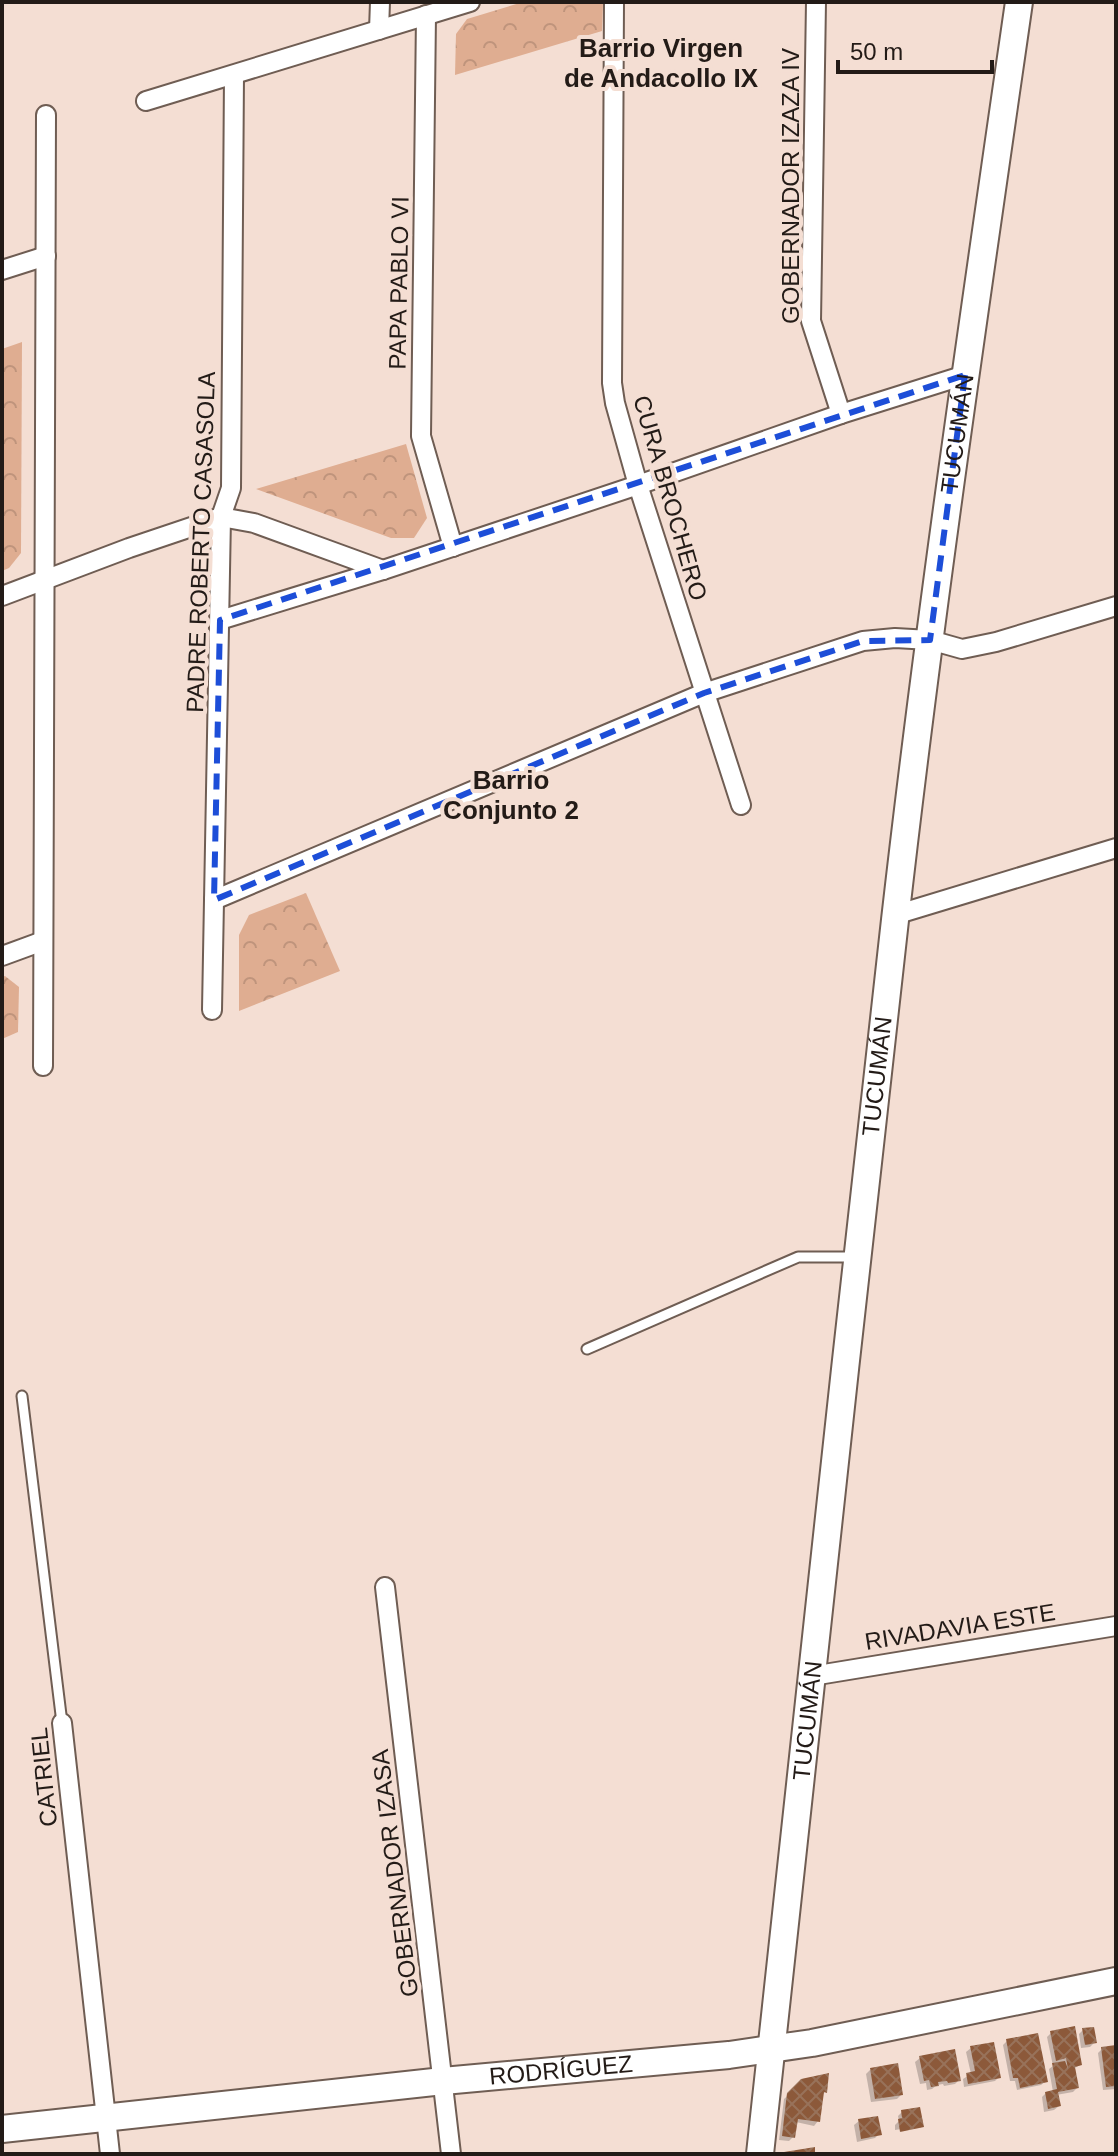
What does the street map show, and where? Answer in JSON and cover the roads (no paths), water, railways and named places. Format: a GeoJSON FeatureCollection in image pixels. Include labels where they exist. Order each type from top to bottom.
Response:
{"type":"FeatureCollection","features":[{"type":"Feature","properties":{"kind":"main road","name":"TUCUMÁN"},"geometry":{"type":"LineString","coordinates":[[760,2154],[895,915],[965,375],[1019,2]]}},
{"type":"Feature","properties":{"kind":"main road","name":"RODRÍGUEZ"},"geometry":{"type":"LineString","coordinates":[[2,2129],[443,2081],[729,2055],[812,2043],[1116,1981]]}},
{"type":"Feature","properties":{"kind":"street"},"geometry":{"type":"LineString","coordinates":[[379,30],[380,2]]}},
{"type":"Feature","properties":{"kind":"street"},"geometry":{"type":"LineString","coordinates":[[146,101],[470,2]]}},
{"type":"Feature","properties":{"kind":"street","name":"CURA BROCHERO"},"geometry":{"type":"LineString","coordinates":[[614,2],[612,383],[615,403],[638,485],[741,805]]}},
{"type":"Feature","properties":{"kind":"street","name":"GOBERNADOR IZAZA IV"},"geometry":{"type":"LineString","coordinates":[[816,2],[811,321],[841,414]]}},
{"type":"Feature","properties":{"kind":"street","name":"PAPA PABLO VI"},"geometry":{"type":"LineString","coordinates":[[426,15],[421,436],[453,547]]}},
{"type":"Feature","properties":{"kind":"street","name":"PADRE ROBERTO CASASOLA"},"geometry":{"type":"LineString","coordinates":[[212,1010],[221,517],[231,488],[234,75]]}},
{"type":"Feature","properties":{"kind":"street"},"geometry":{"type":"LineString","coordinates":[[43,1066],[46,115]]}},
{"type":"Feature","properties":{"kind":"street"},"geometry":{"type":"LineString","coordinates":[[2,270],[46,256]]}},
{"type":"Feature","properties":{"kind":"street"},"geometry":{"type":"LineString","coordinates":[[220,620],[453,547],[841,414],[965,375]]}},
{"type":"Feature","properties":{"kind":"street"},"geometry":{"type":"LineString","coordinates":[[2,596],[221,517],[254,523],[383,570]]}},
{"type":"Feature","properties":{"kind":"street"},"geometry":{"type":"LineString","coordinates":[[214,900],[704,693],[863,641],[895,638],[930,640],[962,649],[996,642],[1116,606]]}},
{"type":"Feature","properties":{"kind":"street"},"geometry":{"type":"LineString","coordinates":[[895,915],[1116,848]]}},
{"type":"Feature","properties":{"kind":"street"},"geometry":{"type":"LineString","coordinates":[[2,956],[43,941]]}},
{"type":"Feature","properties":{"kind":"street","name":"GOBERNADOR IZASA"},"geometry":{"type":"LineString","coordinates":[[385,1587],[451,2154]]}},
{"type":"Feature","properties":{"kind":"street","name":"RIVADAVIA ESTE"},"geometry":{"type":"LineString","coordinates":[[812,1676],[1116,1626]]}},
{"type":"Feature","properties":{"kind":"street","name":"CATRIEL"},"geometry":{"type":"LineString","coordinates":[[62,1723],[110,2154]]}},
{"type":"Feature","properties":{"kind":"lane"},"geometry":{"type":"LineString","coordinates":[[587,1349],[798,1257],[857,1257]]}},
{"type":"Feature","properties":{"kind":"lane","name":"CATRIEL"},"geometry":{"type":"LineString","coordinates":[[22,1396],[62,1723]]}},
{"type":"Feature","properties":{"kind":"district","name":"Barrio Virgen de Andacollo IX"},"geometry":{"type":"Point","coordinates":[661,63]}},
{"type":"Feature","properties":{"kind":"district","name":"Barrio Conjunto 2"},"geometry":{"type":"Point","coordinates":[511,795]}}]}
